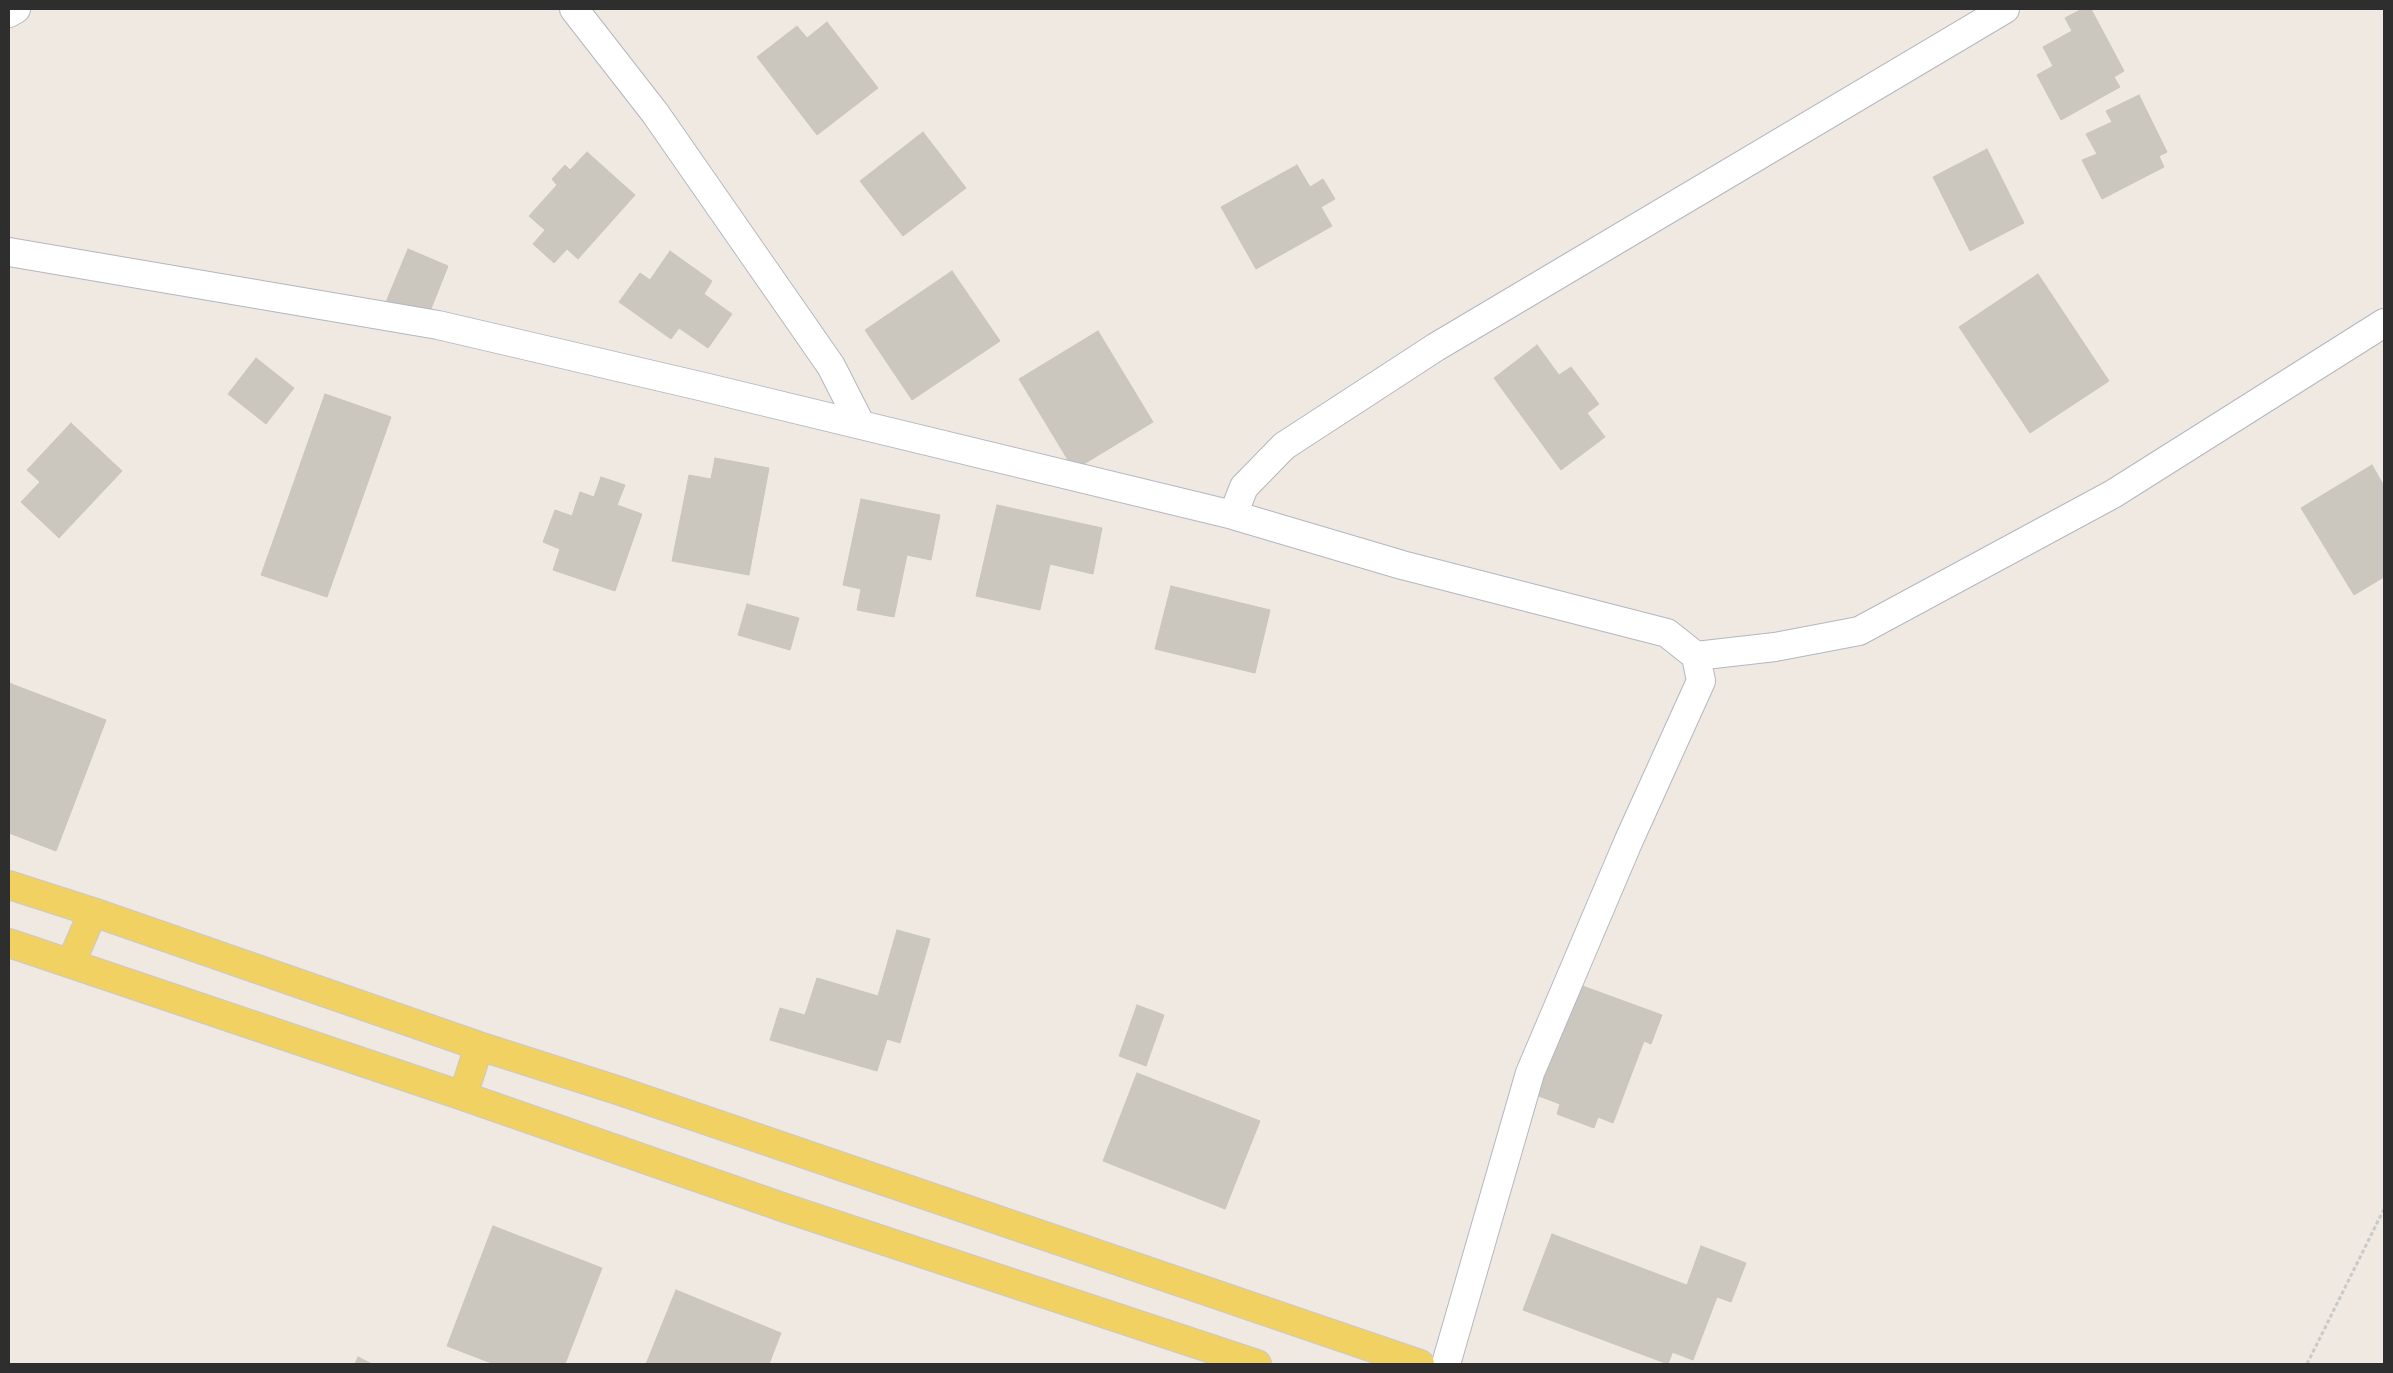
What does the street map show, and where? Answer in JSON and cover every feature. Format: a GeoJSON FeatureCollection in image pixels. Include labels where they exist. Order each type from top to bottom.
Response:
{"type":"FeatureCollection","features":[{"type":"Feature","properties":{"kind":"main road"},"geometry":{"type":"LineString","coordinates":[[9,885],[1420,1364]]}},
{"type":"Feature","properties":{"kind":"main road"},"geometry":{"type":"LineString","coordinates":[[71,962],[93,912]]}},
{"type":"Feature","properties":{"kind":"main road"},"geometry":{"type":"LineString","coordinates":[[9,943],[71,962],[788,1209],[1257,1364]]}},
{"type":"Feature","properties":{"kind":"main road"},"geometry":{"type":"LineString","coordinates":[[463,1096],[479,1046]]}},
{"type":"Feature","properties":{"kind":"street"},"geometry":{"type":"LineString","coordinates":[[9,12],[16,9]]}},
{"type":"Feature","properties":{"kind":"street"},"geometry":{"type":"LineString","coordinates":[[574,9],[655,113],[820,350],[831,366],[862,425]]}},
{"type":"Feature","properties":{"kind":"street"},"geometry":{"type":"LineString","coordinates":[[1233,515],[1244,487],[1284,446],[1436,347],[2005,9]]}},
{"type":"Feature","properties":{"kind":"street"},"geometry":{"type":"LineString","coordinates":[[9,252],[438,325],[862,425],[1233,515],[1402,565],[1667,634],[1696,656],[1775,647],[1859,631],[2113,494],[2384,323]]}},
{"type":"Feature","properties":{"kind":"street"},"geometry":{"type":"LineString","coordinates":[[1446,1364],[1530,1073],[1629,840],[1700,682],[1696,656]]}},
{"type":"Feature","properties":{"kind":"path"},"geometry":{"type":"LineString","coordinates":[[2307,1364],[2384,1209]]}},
{"type":"Feature","properties":{"kind":"building"},"geometry":{"type":"Polygon","coordinates":[[[2082,9],[2091,9],[2124,71],[2114,77],[2120,87],[2061,120],[2037,75],[2053,66],[2043,47],[2072,31],[2065,18],[2082,9]]]}},
{"type":"Feature","properties":{"kind":"building"},"geometry":{"type":"Polygon","coordinates":[[[827,22],[878,88],[817,135],[757,57],[797,26],[807,38],[827,22]]]}},
{"type":"Feature","properties":{"kind":"building"},"geometry":{"type":"Polygon","coordinates":[[[2139,95],[2167,152],[2159,156],[2164,167],[2102,199],[2082,160],[2097,154],[2086,134],[2112,122],[2106,111],[2139,95]]]}},
{"type":"Feature","properties":{"kind":"building"},"geometry":{"type":"Polygon","coordinates":[[[923,132],[966,188],[903,236],[860,181],[923,132]]]}},
{"type":"Feature","properties":{"kind":"building"},"geometry":{"type":"Polygon","coordinates":[[[1987,149],[2024,223],[1970,251],[1933,177],[1987,149]]]}},
{"type":"Feature","properties":{"kind":"building"},"geometry":{"type":"Polygon","coordinates":[[[587,152],[635,195],[578,259],[567,249],[554,263],[533,244],[545,230],[529,216],[557,185],[552,179],[565,165],[570,170],[587,152]]]}},
{"type":"Feature","properties":{"kind":"building"},"geometry":{"type":"Polygon","coordinates":[[[1297,165],[1310,187],[1323,179],[1335,199],[1321,207],[1332,226],[1256,269],[1221,207],[1297,165]]]}},
{"type":"Feature","properties":{"kind":"building"},"geometry":{"type":"Polygon","coordinates":[[[408,249],[448,266],[427,319],[386,302],[408,249]]]}},
{"type":"Feature","properties":{"kind":"building"},"geometry":{"type":"Polygon","coordinates":[[[670,251],[712,281],[704,294],[732,314],[708,348],[679,328],[671,339],[619,302],[640,273],[650,280],[670,251]]]}},
{"type":"Feature","properties":{"kind":"building"},"geometry":{"type":"Polygon","coordinates":[[[952,271],[1000,341],[912,400],[865,330],[952,271]]]}},
{"type":"Feature","properties":{"kind":"building"},"geometry":{"type":"Polygon","coordinates":[[[2038,274],[2109,381],[2030,433],[1959,327],[2038,274]]]}},
{"type":"Feature","properties":{"kind":"building"},"geometry":{"type":"Polygon","coordinates":[[[1098,331],[1153,422],[1074,470],[1019,379],[1098,331]]]}},
{"type":"Feature","properties":{"kind":"building"},"geometry":{"type":"Polygon","coordinates":[[[1537,345],[1559,375],[1571,367],[1599,404],[1587,413],[1605,437],[1561,470],[1494,378],[1537,345]]]}},
{"type":"Feature","properties":{"kind":"building"},"geometry":{"type":"Polygon","coordinates":[[[256,358],[294,388],[266,424],[228,394],[256,358]]]}},
{"type":"Feature","properties":{"kind":"building"},"geometry":{"type":"Polygon","coordinates":[[[325,394],[391,417],[347,541],[281,519],[325,394]]]}},
{"type":"Feature","properties":{"kind":"building"},"geometry":{"type":"Polygon","coordinates":[[[71,423],[122,471],[59,538],[21,502],[40,482],[27,470],[71,423]]]}},
{"type":"Feature","properties":{"kind":"building"},"geometry":{"type":"Polygon","coordinates":[[[715,458],[769,468],[749,575],[672,561],[689,475],[711,479],[715,458]]]}},
{"type":"Feature","properties":{"kind":"building"},"geometry":{"type":"Polygon","coordinates":[[[2372,465],[2384,486],[2384,577],[2354,595],[2301,508],[2372,465]]]}},
{"type":"Feature","properties":{"kind":"building"},"geometry":{"type":"Polygon","coordinates":[[[601,477],[625,485],[617,505],[642,514],[615,591],[553,570],[560,549],[543,542],[555,510],[572,516],[580,492],[594,497],[601,477]]]}},
{"type":"Feature","properties":{"kind":"building"},"geometry":{"type":"Polygon","coordinates":[[[861,499],[940,515],[931,560],[907,555],[894,617],[857,610],[861,589],[843,585],[861,499]]]}},
{"type":"Feature","properties":{"kind":"building"},"geometry":{"type":"Polygon","coordinates":[[[997,505],[1102,528],[1093,574],[1050,564],[1040,610],[976,596],[997,505]]]}},
{"type":"Feature","properties":{"kind":"building"},"geometry":{"type":"Polygon","coordinates":[[[281,519],[347,541],[327,597],[261,575],[281,519]]]}},
{"type":"Feature","properties":{"kind":"building"},"geometry":{"type":"Polygon","coordinates":[[[1171,586],[1270,610],[1255,673],[1155,649],[1171,586]]]}},
{"type":"Feature","properties":{"kind":"building"},"geometry":{"type":"Polygon","coordinates":[[[747,604],[799,618],[790,650],[738,635],[747,604]]]}},
{"type":"Feature","properties":{"kind":"building"},"geometry":{"type":"Polygon","coordinates":[[[9,683],[106,720],[56,851],[9,833],[9,683]]]}},
{"type":"Feature","properties":{"kind":"building"},"geometry":{"type":"Polygon","coordinates":[[[897,930],[930,939],[900,1043],[887,1039],[877,1071],[770,1040],[780,1008],[805,1015],[817,978],[878,996],[897,930]]]}},
{"type":"Feature","properties":{"kind":"building"},"geometry":{"type":"Polygon","coordinates":[[[1577,984],[1662,1015],[1651,1044],[1644,1041],[1613,1123],[1598,1117],[1594,1128],[1557,1114],[1560,1104],[1536,1095],[1577,984]]]}},
{"type":"Feature","properties":{"kind":"building"},"geometry":{"type":"Polygon","coordinates":[[[1137,1005],[1164,1015],[1146,1066],[1119,1056],[1137,1005]]]}},
{"type":"Feature","properties":{"kind":"building"},"geometry":{"type":"Polygon","coordinates":[[[1137,1073],[1260,1121],[1225,1209],[1103,1161],[1137,1073]]]}},
{"type":"Feature","properties":{"kind":"building"},"geometry":{"type":"Polygon","coordinates":[[[493,1226],[602,1268],[565,1364],[494,1364],[447,1346],[493,1226]]]}},
{"type":"Feature","properties":{"kind":"building"},"geometry":{"type":"Polygon","coordinates":[[[1552,1234],[1697,1289],[1668,1364],[1523,1310],[1552,1234]]]}},
{"type":"Feature","properties":{"kind":"building"},"geometry":{"type":"Polygon","coordinates":[[[1701,1246],[1746,1263],[1731,1302],[1717,1297],[1693,1360],[1672,1352],[1697,1289],[1687,1285],[1701,1246]]]}},
{"type":"Feature","properties":{"kind":"building"},"geometry":{"type":"Polygon","coordinates":[[[676,1290],[781,1333],[769,1364],[646,1364],[676,1290]]]}},
{"type":"Feature","properties":{"kind":"building"},"geometry":{"type":"Polygon","coordinates":[[[358,1357],[372,1364],[355,1364],[358,1357]]]}}]}
